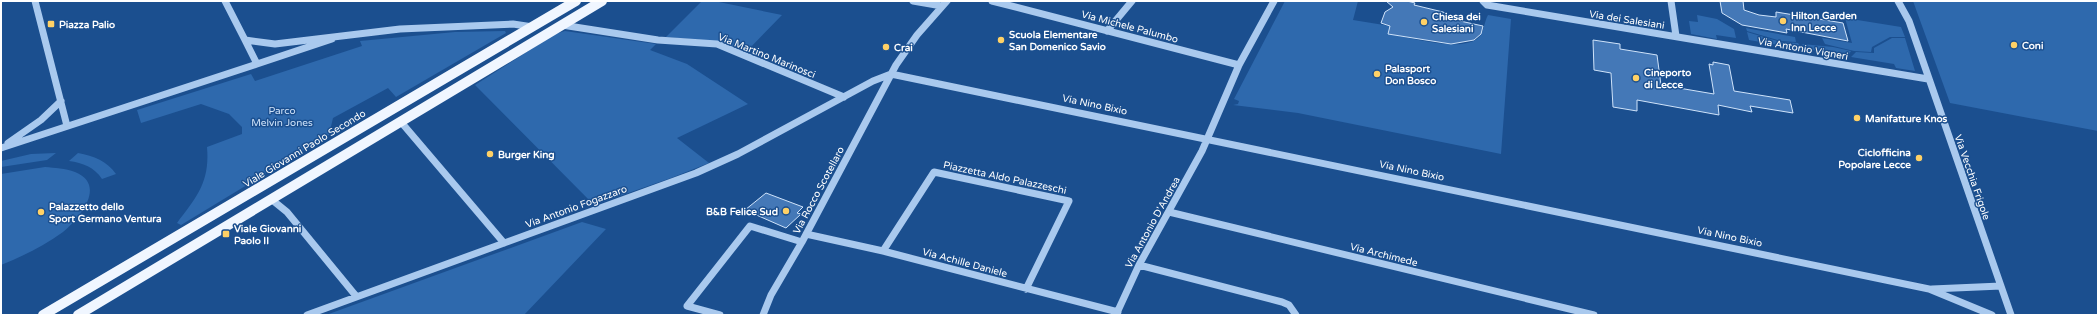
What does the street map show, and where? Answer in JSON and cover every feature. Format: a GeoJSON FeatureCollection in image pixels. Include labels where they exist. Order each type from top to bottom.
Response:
{"type":"FeatureCollection","features":[{"type":"Feature","properties":{"kind":"main road","name":"Viale Giovanni Paolo Secondo"},"geometry":{"type":"LineString","coordinates":[[43,315],[576,1]]}},
{"type":"Feature","properties":{"kind":"main road"},"geometry":{"type":"LineString","coordinates":[[78,315],[602,1]]}},
{"type":"Feature","properties":{"kind":"street"},"geometry":{"type":"LineString","coordinates":[[35,1],[67,126]]}},
{"type":"Feature","properties":{"kind":"street"},"geometry":{"type":"LineString","coordinates":[[225,1],[257,64]]}},
{"type":"Feature","properties":{"kind":"street"},"geometry":{"type":"LineString","coordinates":[[913,1],[942,6]]}},
{"type":"Feature","properties":{"kind":"street","name":"Via Rocco Scotellaro"},"geometry":{"type":"LineString","coordinates":[[762,315],[771,295],[802,242],[891,74],[917,35],[947,1]]}},
{"type":"Feature","properties":{"kind":"street","name":"Via Michele Palumbo"},"geometry":{"type":"LineString","coordinates":[[992,1],[1239,65]]}},
{"type":"Feature","properties":{"kind":"street"},"geometry":{"type":"LineString","coordinates":[[1107,31],[1132,1]]}},
{"type":"Feature","properties":{"kind":"street","name":"Via Antonio D'Andrea"},"geometry":{"type":"LineString","coordinates":[[1117,314],[1139,265],[1169,212],[1207,139],[1239,65],[1274,1]]}},
{"type":"Feature","properties":{"kind":"street","name":"Via dei Salesiani"},"geometry":{"type":"LineString","coordinates":[[1483,1],[1487,5],[1676,36]]}},
{"type":"Feature","properties":{"kind":"street"},"geometry":{"type":"LineString","coordinates":[[1671,1],[1676,36]]}},
{"type":"Feature","properties":{"kind":"street","name":"Via Vecchia Frigole"},"geometry":{"type":"LineString","coordinates":[[1898,1],[1909,21],[2011,315]]}},
{"type":"Feature","properties":{"kind":"street"},"geometry":{"type":"LineString","coordinates":[[245,40],[275,44],[343,35],[468,25],[513,24],[534,27]]}},
{"type":"Feature","properties":{"kind":"street","name":"Via Martino Marinosci"},"geometry":{"type":"LineString","coordinates":[[562,25],[658,40],[717,44],[844,97]]}},
{"type":"Feature","properties":{"kind":"street"},"geometry":{"type":"LineString","coordinates":[[1,147],[343,35]]}},
{"type":"Feature","properties":{"kind":"street","name":"Via Antonio Vigneri"},"geometry":{"type":"LineString","coordinates":[[1676,36],[1928,79]]}},
{"type":"Feature","properties":{"kind":"street","name":"Via Antonio Fogazzaro"},"geometry":{"type":"LineString","coordinates":[[307,315],[696,173],[738,154],[844,97],[891,74]]}},
{"type":"Feature","properties":{"kind":"street","name":"Via Nino Bixio"},"geometry":{"type":"LineString","coordinates":[[891,74],[1929,289],[1992,315]]}},
{"type":"Feature","properties":{"kind":"street"},"geometry":{"type":"LineString","coordinates":[[1,147],[41,120],[60,101]]}},
{"type":"Feature","properties":{"kind":"street"},"geometry":{"type":"LineString","coordinates":[[401,122],[504,243]]}},
{"type":"Feature","properties":{"kind":"street","name":"Piazzetta Aldo Palazzeschi"},"geometry":{"type":"LineString","coordinates":[[883,251],[934,172],[1069,201],[1026,289]]}},
{"type":"Feature","properties":{"kind":"street"},"geometry":{"type":"LineString","coordinates":[[271,199],[287,212],[356,296]]}},
{"type":"Feature","properties":{"kind":"street","name":"Via Archimede"},"geometry":{"type":"LineString","coordinates":[[1169,212],[1594,315]]}},
{"type":"Feature","properties":{"kind":"street"},"geometry":{"type":"LineString","coordinates":[[720,315],[687,306],[750,226],[802,242]]}},
{"type":"Feature","properties":{"kind":"street","name":"Via Achille Daniele"},"geometry":{"type":"LineString","coordinates":[[806,234],[883,251],[1117,314]]}},
{"type":"Feature","properties":{"kind":"street"},"geometry":{"type":"LineString","coordinates":[[1139,265],[1282,302],[1289,305],[1296,315]]}},
{"type":"Feature","properties":{"kind":"street","name":"Via Nino Bixio"},"geometry":{"type":"LineString","coordinates":[[1929,289],[2000,286]]}},
{"type":"Feature","properties":{"kind":"green space"},"geometry":{"type":"Polygon","coordinates":[[[702,1],[714,1],[782,15],[747,51],[722,42],[666,37],[702,1]]]}},
{"type":"Feature","properties":{"kind":"green space","name":"Palasport Don Bosco"},"geometry":{"type":"Polygon","coordinates":[[[1285,1],[1358,1],[1353,20],[1390,26],[1388,34],[1446,44],[1469,43],[1477,39],[1481,34],[1488,15],[1511,19],[1501,154],[1298,113],[1233,105],[1238,104],[1239,101],[1234,99],[1285,1]]]}},
{"type":"Feature","properties":{"kind":"green space","name":"Coni"},"geometry":{"type":"Polygon","coordinates":[[[1913,1],[2098,1],[2098,131],[1950,103],[1913,1]]]}},
{"type":"Feature","properties":{"kind":"green space"},"geometry":{"type":"Polygon","coordinates":[[[1697,15],[1717,19],[1734,29],[1736,38],[1716,35],[1717,39],[1691,34],[1689,21],[1698,22],[1697,15]]]}},
{"type":"Feature","properties":{"kind":"green space"},"geometry":{"type":"Polygon","coordinates":[[[1845,18],[1901,27],[1905,37],[1890,37],[1872,47],[1871,52],[1854,51],[1825,44],[1822,38],[1852,43],[1845,18]]]}},
{"type":"Feature","properties":{"kind":"green space"},"geometry":{"type":"Polygon","coordinates":[[[1746,28],[1795,37],[1796,42],[1781,41],[1747,31],[1746,28]]]}},
{"type":"Feature","properties":{"kind":"green space","name":"Parco Melvin Jones"},"geometry":{"type":"Polygon","coordinates":[[[505,31],[506,33],[396,97],[388,88],[333,118],[329,135],[181,225],[177,223],[191,205],[201,188],[206,170],[207,147],[242,134],[242,127],[229,114],[201,104],[141,123],[137,110],[251,74],[255,81],[362,46],[360,41],[455,32],[505,31]]]}},
{"type":"Feature","properties":{"kind":"green space"},"geometry":{"type":"Polygon","coordinates":[[[565,31],[656,44],[650,50],[687,64],[748,104],[677,138],[709,163],[594,205],[475,85],[555,34],[565,31]]]}},
{"type":"Feature","properties":{"kind":"green space"},"geometry":{"type":"Polygon","coordinates":[[[1747,32],[1781,42],[1798,43],[1802,49],[1749,40],[1747,32]]]}},
{"type":"Feature","properties":{"kind":"green space"},"geometry":{"type":"Polygon","coordinates":[[[1892,38],[1905,38],[1915,71],[1896,68],[1894,64],[1851,57],[1856,52],[1874,53],[1874,48],[1892,38]]]}},
{"type":"Feature","properties":{"kind":"green space"},"geometry":{"type":"Polygon","coordinates":[[[1802,44],[1833,47],[1851,51],[1848,56],[1807,49],[1802,44]]]}},
{"type":"Feature","properties":{"kind":"green space"},"geometry":{"type":"Polygon","coordinates":[[[56,153],[47,160],[1,167],[1,161],[31,154],[56,153]]]}},
{"type":"Feature","properties":{"kind":"green space"},"geometry":{"type":"Polygon","coordinates":[[[78,153],[104,162],[116,174],[102,179],[88,166],[69,161],[78,153]]]}},
{"type":"Feature","properties":{"kind":"green space","name":"Palazzetto dello Sport Germano Ventura"},"geometry":{"type":"Polygon","coordinates":[[[45,167],[60,168],[75,172],[84,178],[89,185],[90,193],[87,202],[77,219],[63,232],[33,250],[1,265],[1,174],[45,167]]]}},
{"type":"Feature","properties":{"kind":"green space"},"geometry":{"type":"Polygon","coordinates":[[[582,222],[606,229],[524,315],[326,315],[582,222]]]}},
{"type":"Feature","properties":{"kind":"building","name":"Chiesa dei Salesiani"},"geometry":{"type":"Polygon","coordinates":[[[1386,1],[1407,1],[1415,3],[1414,5],[1443,12],[1460,21],[1483,26],[1481,34],[1474,40],[1451,44],[1388,34],[1390,26],[1381,23],[1385,12],[1393,7],[1386,1]]]}},
{"type":"Feature","properties":{"kind":"building","name":"Hilton Garden Inn Lecce"},"geometry":{"type":"Polygon","coordinates":[[[1720,1],[1743,1],[1744,10],[1759,15],[1776,17],[1776,12],[1843,23],[1848,41],[1786,29],[1787,33],[1742,25],[1722,13],[1720,1]]]}},
{"type":"Feature","properties":{"kind":"building","name":"Cineporto di Lecce"},"geometry":{"type":"Polygon","coordinates":[[[1593,40],[1620,44],[1620,49],[1657,55],[1661,85],[1714,94],[1709,64],[1713,65],[1713,62],[1729,65],[1734,91],[1790,100],[1793,113],[1750,106],[1752,112],[1718,105],[1719,115],[1637,100],[1637,111],[1613,107],[1611,73],[1594,70],[1593,40]]]}},
{"type":"Feature","properties":{"kind":"building","name":"B&B Felice Sud"},"geometry":{"type":"Polygon","coordinates":[[[766,193],[803,207],[797,213],[801,214],[786,228],[745,210],[766,193]]]}},
{"type":"Feature","properties":{"kind":"place","name":"Hilton Garden Inn Lecce"},"geometry":{"type":"Point","coordinates":[1783,21]}},
{"type":"Feature","properties":{"kind":"place","name":"Chiesa dei Salesiani"},"geometry":{"type":"Point","coordinates":[1424,22]}},
{"type":"Feature","properties":{"kind":"place","name":"Piazza Palio"},"geometry":{"type":"Point","coordinates":[51,24]}},
{"type":"Feature","properties":{"kind":"place","name":"Scuola Elementare San Domenico Savio"},"geometry":{"type":"Point","coordinates":[1001,40]}},
{"type":"Feature","properties":{"kind":"place","name":"Coni"},"geometry":{"type":"Point","coordinates":[2014,45]}},
{"type":"Feature","properties":{"kind":"place","name":"Crai"},"geometry":{"type":"Point","coordinates":[886,47]}},
{"type":"Feature","properties":{"kind":"place","name":"Palasport Don Bosco"},"geometry":{"type":"Point","coordinates":[1377,74]}},
{"type":"Feature","properties":{"kind":"place","name":"Cineporto di Lecce"},"geometry":{"type":"Point","coordinates":[1636,78]}},
{"type":"Feature","properties":{"kind":"place","name":"Manifatture Knos"},"geometry":{"type":"Point","coordinates":[1857,118]}},
{"type":"Feature","properties":{"kind":"place","name":"Burger King"},"geometry":{"type":"Point","coordinates":[490,154]}},
{"type":"Feature","properties":{"kind":"place","name":"Ciclofficina Popolare Lecce"},"geometry":{"type":"Point","coordinates":[1919,158]}},
{"type":"Feature","properties":{"kind":"place","name":"B&B Felice Sud"},"geometry":{"type":"Point","coordinates":[786,211]}},
{"type":"Feature","properties":{"kind":"place","name":"Palazzetto dello Sport Germano Ventura"},"geometry":{"type":"Point","coordinates":[41,212]}},
{"type":"Feature","properties":{"kind":"place","name":"Viale Giovanni Paolo II"},"geometry":{"type":"Point","coordinates":[226,234]}}]}
